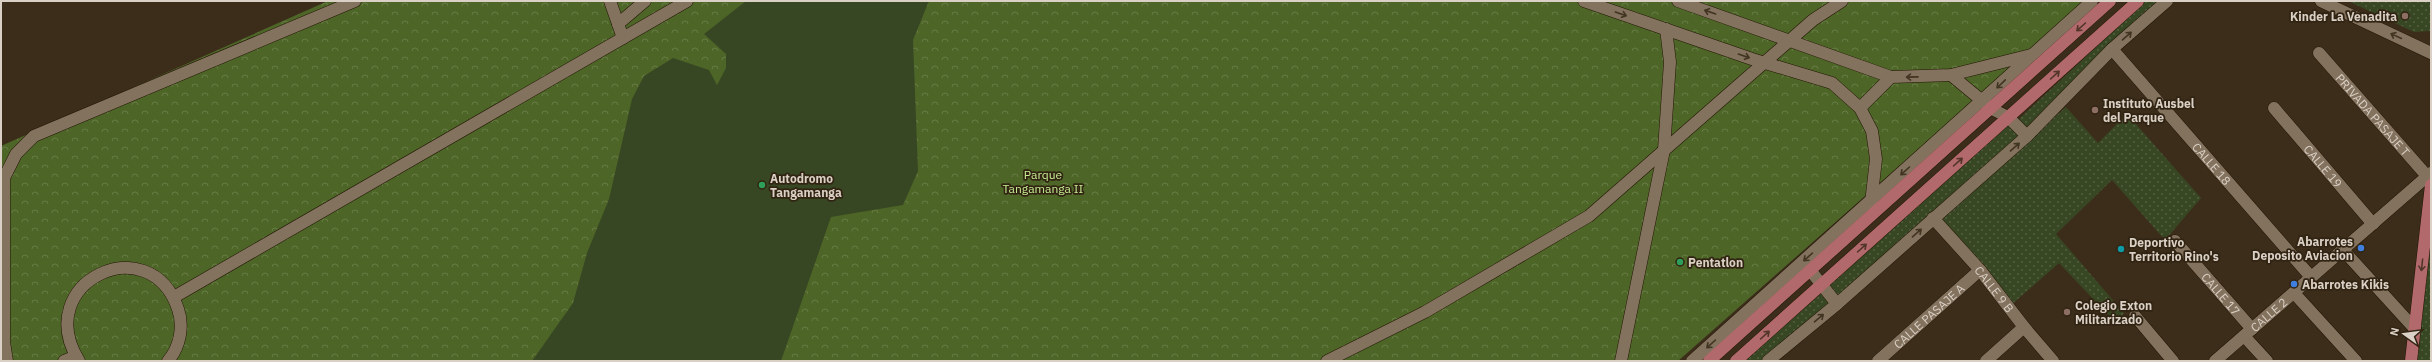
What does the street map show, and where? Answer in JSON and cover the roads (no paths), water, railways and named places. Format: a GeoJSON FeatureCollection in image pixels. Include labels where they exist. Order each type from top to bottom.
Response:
{"type":"FeatureCollection","features":[{"type":"Feature","properties":{"kind":"main road"},"geometry":{"type":"LineString","coordinates":[[1709,361],[1868,219],[1987,105],[2067,40],[2110,1]]}},
{"type":"Feature","properties":{"kind":"main road"},"geometry":{"type":"LineString","coordinates":[[1736,361],[2138,1]]}},
{"type":"Feature","properties":{"kind":"main road"},"geometry":{"type":"LineString","coordinates":[[2412,361],[2430,178]]}},
{"type":"Feature","properties":{"kind":"street"},"geometry":{"type":"LineString","coordinates":[[7,361],[4,342],[4,178],[16,154],[34,136],[355,1]]}},
{"type":"Feature","properties":{"kind":"street"},"geometry":{"type":"LineString","coordinates":[[610,1],[623,38]]}},
{"type":"Feature","properties":{"kind":"street"},"geometry":{"type":"LineString","coordinates":[[618,24],[645,1]]}},
{"type":"Feature","properties":{"kind":"street"},"geometry":{"type":"LineString","coordinates":[[174,297],[687,1]]}},
{"type":"Feature","properties":{"kind":"street"},"geometry":{"type":"LineString","coordinates":[[1584,1],[1764,62],[1832,83],[1860,108],[1872,131],[1876,159],[1872,200],[1868,219]]}},
{"type":"Feature","properties":{"kind":"street"},"geometry":{"type":"LineString","coordinates":[[1678,1],[1792,40],[1892,77],[1951,74],[2031,55]]}},
{"type":"Feature","properties":{"kind":"street"},"geometry":{"type":"LineString","coordinates":[[1327,361],[1425,312],[1589,216],[1764,62],[1792,40],[1813,20],[1842,1]]}},
{"type":"Feature","properties":{"kind":"street"},"geometry":{"type":"LineString","coordinates":[[1692,361],[1872,200],[1987,105],[2031,55],[2092,1]]}},
{"type":"Feature","properties":{"kind":"street"},"geometry":{"type":"LineString","coordinates":[[1768,361],[1837,304],[2027,136],[2112,49],[2167,1]]}},
{"type":"Feature","properties":{"kind":"street"},"geometry":{"type":"LineString","coordinates":[[2321,1],[2431,53]]}},
{"type":"Feature","properties":{"kind":"street"},"geometry":{"type":"LineString","coordinates":[[1621,361],[1664,150],[1670,62],[1666,29]]}},
{"type":"Feature","properties":{"kind":"street"},"geometry":{"type":"LineString","coordinates":[[2058,31],[2067,40]]}},
{"type":"Feature","properties":{"kind":"street","name":"CALLE 18"},"geometry":{"type":"LineString","coordinates":[[2112,49],[2312,277]]}},
{"type":"Feature","properties":{"kind":"street","name":"PRIVADA PASAJE T"},"geometry":{"type":"LineString","coordinates":[[2320,53],[2430,178]]}},
{"type":"Feature","properties":{"kind":"street"},"geometry":{"type":"LineString","coordinates":[[1951,74],[1987,105],[2008,117],[2027,136]]}},
{"type":"Feature","properties":{"kind":"street"},"geometry":{"type":"LineString","coordinates":[[1860,108],[1892,77]]}},
{"type":"Feature","properties":{"kind":"street","name":"CALLE 19"},"geometry":{"type":"LineString","coordinates":[[2274,108],[2373,224]]}},
{"type":"Feature","properties":{"kind":"street","name":"CALLE 2"},"geometry":{"type":"LineString","coordinates":[[2215,361],[2342,250],[2430,178]]}},
{"type":"Feature","properties":{"kind":"street","name":"CALLE 9 B"},"geometry":{"type":"LineString","coordinates":[[1934,218],[1980,270],[2024,328],[2053,361]]}},
{"type":"Feature","properties":{"kind":"street","name":"CALLE 17"},"geometry":{"type":"LineString","coordinates":[[2175,241],[2248,332],[2267,361]]}},
{"type":"Feature","properties":{"kind":"street"},"geometry":{"type":"LineString","coordinates":[[2342,250],[2415,329]]}},
{"type":"Feature","properties":{"kind":"street"},"geometry":{"type":"LineString","coordinates":[[64,361],[77,358],[70,346],[66,327],[72,300],[84,283],[101,272],[120,268],[140,270],[158,279],[174,297],[181,316],[180,337],[173,355],[168,361]]}},
{"type":"Feature","properties":{"kind":"street"},"geometry":{"type":"LineString","coordinates":[[1810,270],[1837,304]]}},
{"type":"Feature","properties":{"kind":"street","name":"CALLE PASAJE A"},"geometry":{"type":"LineString","coordinates":[[1878,361],[1980,270]]}},
{"type":"Feature","properties":{"kind":"street"},"geometry":{"type":"LineString","coordinates":[[2294,292],[2356,361]]}},
{"type":"Feature","properties":{"kind":"street"},"geometry":{"type":"LineString","coordinates":[[2134,316],[2173,361]]}},
{"type":"Feature","properties":{"kind":"street"},"geometry":{"type":"LineString","coordinates":[[1986,361],[2024,328]]}},
{"type":"Feature","properties":{"kind":"place","name":"Kinder La Venadita"},"geometry":{"type":"Point","coordinates":[2405,16]}},
{"type":"Feature","properties":{"kind":"place","name":"Instituto Ausbel del Parque"},"geometry":{"type":"Point","coordinates":[2095,110]}},
{"type":"Feature","properties":{"kind":"place","name":"Autodromo Tangamanga"},"geometry":{"type":"Point","coordinates":[762,185]}},
{"type":"Feature","properties":{"kind":"place","name":"Abarrotes Deposito Aviacion"},"geometry":{"type":"Point","coordinates":[2361,248]}},
{"type":"Feature","properties":{"kind":"place","name":"Deportivo Territorio Rino's"},"geometry":{"type":"Point","coordinates":[2121,249]}},
{"type":"Feature","properties":{"kind":"place","name":"Pentatlon"},"geometry":{"type":"Point","coordinates":[1680,262]}},
{"type":"Feature","properties":{"kind":"place","name":"Abarrotes Kikis"},"geometry":{"type":"Point","coordinates":[2294,284]}},
{"type":"Feature","properties":{"kind":"place","name":"Colegio Exton Militarizado"},"geometry":{"type":"Point","coordinates":[2067,312]}},
{"type":"Feature","properties":{"kind":"park label","name":"Parque Tangamanga II"},"geometry":{"type":"Point","coordinates":[1043,181]}}]}
